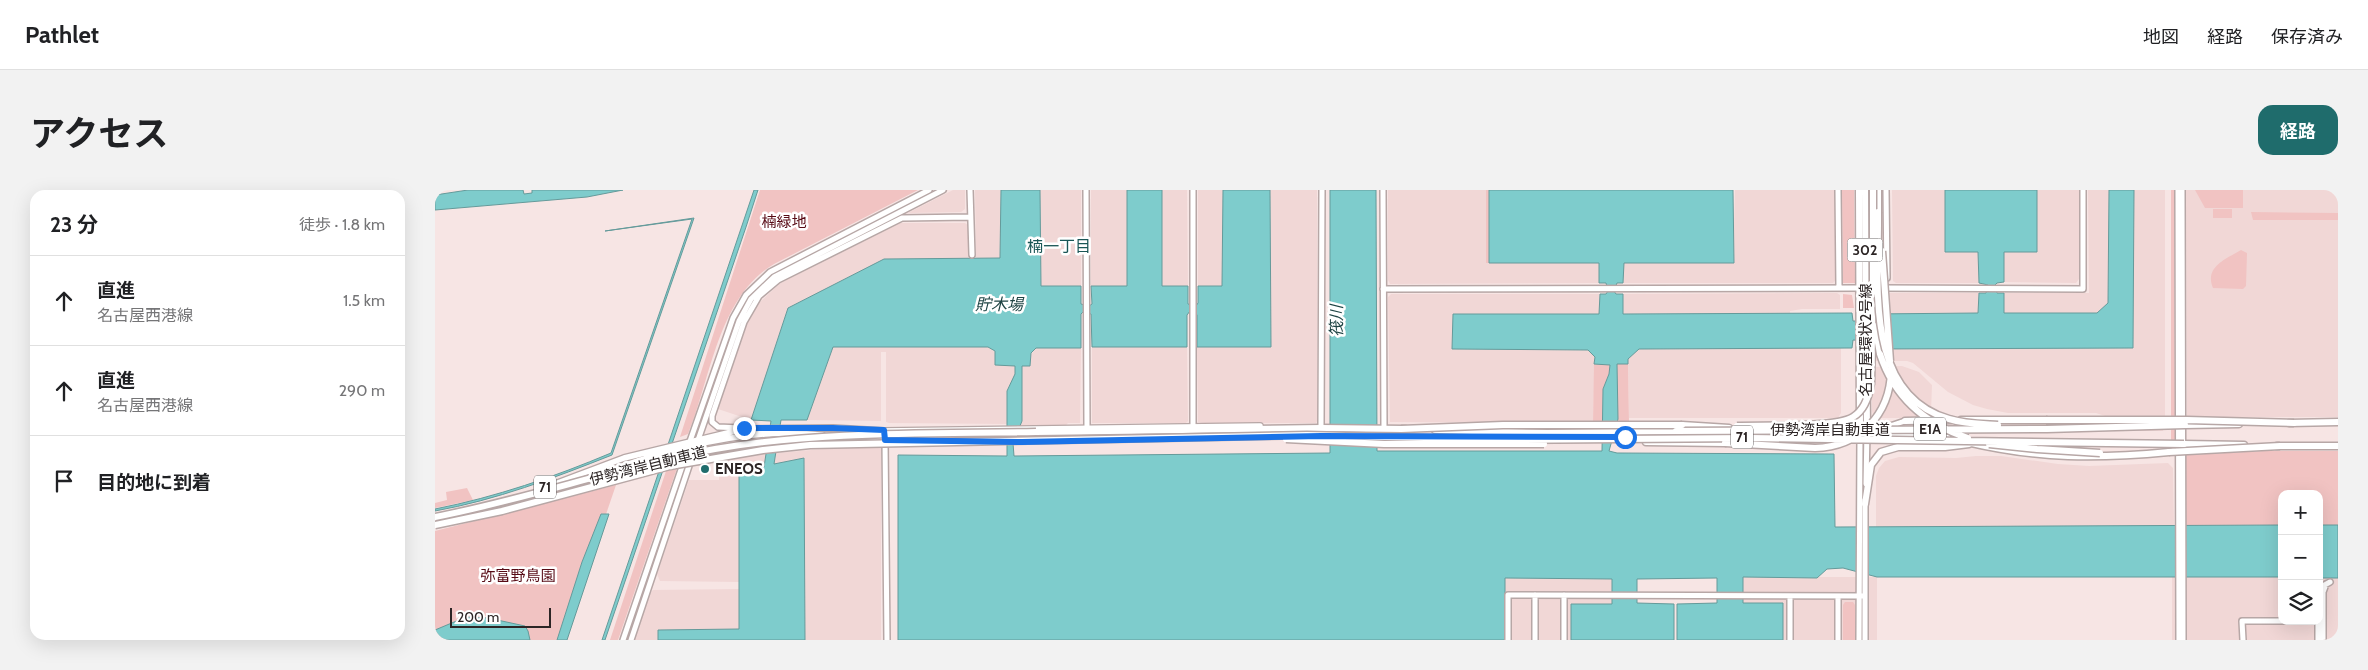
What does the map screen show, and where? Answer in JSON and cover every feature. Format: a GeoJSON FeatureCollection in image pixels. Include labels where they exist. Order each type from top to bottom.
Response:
{"type":"FeatureCollection","features":[{"type":"Feature","properties":{"kind":"highway","name":"名古屋環状2号線"},"geometry":{"type":"LineString","coordinates":[[1859,190],[1862,289]]}},
{"type":"Feature","properties":{"kind":"highway","name":"名古屋環状2号線"},"geometry":{"type":"LineString","coordinates":[[1863,433],[1862,289],[1865,190]]}},
{"type":"Feature","properties":{"kind":"highway"},"geometry":{"type":"LineString","coordinates":[[1676,431],[1761,425],[1835,423],[1847,420],[1858,414],[1865,405],[1871,383],[1873,190]]}},
{"type":"Feature","properties":{"kind":"highway"},"geometry":{"type":"LineString","coordinates":[[1203,436],[1384,444],[1553,443],[1594,438],[1815,448],[1842,444],[1863,432],[1883,409],[1890,383],[1889,333],[1878,190]]}},
{"type":"Feature","properties":{"kind":"highway"},"geometry":{"type":"LineString","coordinates":[[1879,212],[1879,298],[1884,347],[1896,378],[1917,403],[1941,416],[1968,423],[2152,426]]}},
{"type":"Feature","properties":{"kind":"highway"},"geometry":{"type":"LineString","coordinates":[[1873,292],[1877,340],[1887,372],[1898,391],[1911,406],[1941,428],[1980,442],[2021,448],[2100,453],[2169,452]]}},
{"type":"Feature","properties":{"kind":"highway"},"geometry":{"type":"LineString","coordinates":[[1905,421],[2187,420],[2294,423]]}},
{"type":"Feature","properties":{"kind":"highway","name":"E1A"},"geometry":{"type":"LineString","coordinates":[[2294,423],[2338,422]]}},
{"type":"Feature","properties":{"kind":"highway","name":"伊勢湾岸自動車道"},"geometry":{"type":"LineString","coordinates":[[435,516],[466,511],[672,458],[761,442],[807,438],[1174,429],[1321,428],[1539,433],[2185,426],[2294,423]]}},
{"type":"Feature","properties":{"kind":"highway"},"geometry":{"type":"LineString","coordinates":[[1401,429],[1530,425],[1729,428]]}},
{"type":"Feature","properties":{"kind":"highway"},"geometry":{"type":"LineString","coordinates":[[1863,433],[1938,436],[1986,447],[2031,454],[2085,458],[2280,446]]}},
{"type":"Feature","properties":{"kind":"highway","name":"伊勢湾岸自動車道"},"geometry":{"type":"LineString","coordinates":[[435,525],[502,511],[670,466],[763,450],[853,443],[1307,435],[1781,438],[2280,446]]}},
{"type":"Feature","properties":{"kind":"highway"},"geometry":{"type":"LineString","coordinates":[[1865,504],[1871,465],[1881,452],[1899,447],[1948,447],[1973,444]]}},
{"type":"Feature","properties":{"kind":"highway","name":"E1A"},"geometry":{"type":"LineString","coordinates":[[2280,446],[2338,446]]}},
{"type":"Feature","properties":{"kind":"main road","name":"71"},"geometry":{"type":"LineString","coordinates":[[435,516],[534,492],[596,468],[653,450],[744,428],[768,430],[884,430],[1193,426],[1384,426],[1729,428],[1863,433]]}},
{"type":"Feature","properties":{"kind":"main road","name":"71"},"geometry":{"type":"LineString","coordinates":[[435,525],[536,497],[626,465],[695,446],[768,430]]}},
{"type":"Feature","properties":{"kind":"main road","name":"71"},"geometry":{"type":"LineString","coordinates":[[782,430],[885,440],[1002,442],[1321,436],[1385,438],[1594,438],[1863,433]]}},
{"type":"Feature","properties":{"kind":"street"},"geometry":{"type":"LineString","coordinates":[[623,640],[738,307],[753,287],[783,264],[929,190]]}},
{"type":"Feature","properties":{"kind":"street"},"geometry":{"type":"LineString","coordinates":[[631,640],[695,446],[739,321],[758,291],[786,270],[943,190]]}},
{"type":"Feature","properties":{"kind":"street"},"geometry":{"type":"LineString","coordinates":[[970,190],[972,255]]}},
{"type":"Feature","properties":{"kind":"street"},"geometry":{"type":"LineString","coordinates":[[1085,190],[1087,428]]}},
{"type":"Feature","properties":{"kind":"street"},"geometry":{"type":"LineString","coordinates":[[1193,190],[1193,426]]}},
{"type":"Feature","properties":{"kind":"street"},"geometry":{"type":"LineString","coordinates":[[1321,426],[1322,190]]}},
{"type":"Feature","properties":{"kind":"street"},"geometry":{"type":"LineString","coordinates":[[1383,190],[1384,426]]}},
{"type":"Feature","properties":{"kind":"street"},"geometry":{"type":"LineString","coordinates":[[1838,190],[1839,288]]}},
{"type":"Feature","properties":{"kind":"street"},"geometry":{"type":"LineString","coordinates":[[1886,190],[1887,288]]}},
{"type":"Feature","properties":{"kind":"street"},"geometry":{"type":"LineString","coordinates":[[1383,289],[2083,289],[2083,190]]}},
{"type":"Feature","properties":{"kind":"street"},"geometry":{"type":"LineString","coordinates":[[2178,190],[2180,522],[2183,640]]}},
{"type":"Feature","properties":{"kind":"street"},"geometry":{"type":"LineString","coordinates":[[2180,522],[2182,190]]}},
{"type":"Feature","properties":{"kind":"street"},"geometry":{"type":"LineString","coordinates":[[744,428],[718,427],[712,422],[712,416],[750,308],[768,288],[790,274],[902,218],[970,217]]}},
{"type":"Feature","properties":{"kind":"street"},"geometry":{"type":"LineString","coordinates":[[1863,433],[1883,429],[1905,421]]}},
{"type":"Feature","properties":{"kind":"street"},"geometry":{"type":"LineString","coordinates":[[884,430],[887,640]]}},
{"type":"Feature","properties":{"kind":"street"},"geometry":{"type":"LineString","coordinates":[[1862,525],[1865,504],[1863,433]]}},
{"type":"Feature","properties":{"kind":"street"},"geometry":{"type":"LineString","coordinates":[[1859,640],[1862,596],[1863,433]]}},
{"type":"Feature","properties":{"kind":"street"},"geometry":{"type":"LineString","coordinates":[[2179,640],[2181,579]]}},
{"type":"Feature","properties":{"kind":"street"},"geometry":{"type":"LineString","coordinates":[[2323,586],[2328,583],[2323,592]]}},
{"type":"Feature","properties":{"kind":"street"},"geometry":{"type":"LineString","coordinates":[[1509,640],[1509,595],[1862,596]]}},
{"type":"Feature","properties":{"kind":"street"},"geometry":{"type":"LineString","coordinates":[[1564,595],[1564,640]]}},
{"type":"Feature","properties":{"kind":"street"},"geometry":{"type":"LineString","coordinates":[[1535,596],[1535,640]]}},
{"type":"Feature","properties":{"kind":"street"},"geometry":{"type":"LineString","coordinates":[[1790,596],[1790,640]]}},
{"type":"Feature","properties":{"kind":"street"},"geometry":{"type":"LineString","coordinates":[[1838,596],[1838,640]]}},
{"type":"Feature","properties":{"kind":"street"},"geometry":{"type":"LineString","coordinates":[[1862,596],[1865,640]]}},
{"type":"Feature","properties":{"kind":"street"},"geometry":{"type":"LineString","coordinates":[[2243,640],[2242,621],[2278,621]]}},
{"type":"Feature","properties":{"kind":"street"},"geometry":{"type":"LineString","coordinates":[[2318,640],[2320,625]]}},
{"type":"Feature","properties":{"kind":"street"},"geometry":{"type":"LineString","coordinates":[[2321,625],[2323,640]]}},
{"type":"Feature","properties":{"kind":"shaded area"},"geometry":{"type":"Polygon","coordinates":[[[953,190],[965,190],[965,209],[961,212],[908,213],[953,190]]]}},
{"type":"Feature","properties":{"kind":"shaded area"},"geometry":{"type":"Polygon","coordinates":[[[975,190],[1001,190],[1000,258],[976,258],[975,190]]]}},
{"type":"Feature","properties":{"kind":"shaded area"},"geometry":{"type":"Polygon","coordinates":[[[1040,190],[1081,190],[1081,286],[1041,287],[1040,190]]]}},
{"type":"Feature","properties":{"kind":"shaded area"},"geometry":{"type":"Polygon","coordinates":[[[1091,190],[1127,190],[1127,287],[1091,286],[1091,190]]]}},
{"type":"Feature","properties":{"kind":"shaded area"},"geometry":{"type":"Polygon","coordinates":[[[1162,190],[1187,190],[1188,286],[1162,286],[1162,190]]]}},
{"type":"Feature","properties":{"kind":"shaded area"},"geometry":{"type":"Polygon","coordinates":[[[1198,190],[1223,190],[1222,286],[1198,286],[1198,190]]]}},
{"type":"Feature","properties":{"kind":"shaded area"},"geometry":{"type":"Polygon","coordinates":[[[1270,190],[1317,190],[1317,421],[1316,423],[1198,422],[1197,347],[1271,347],[1270,190]]]}},
{"type":"Feature","properties":{"kind":"shaded area"},"geometry":{"type":"Polygon","coordinates":[[[1388,190],[1486,190],[1486,263],[1599,263],[1599,283],[1390,284],[1388,280],[1388,190]]]}},
{"type":"Feature","properties":{"kind":"shaded area"},"geometry":{"type":"Polygon","coordinates":[[[1735,190],[1835,190],[1835,281],[1833,283],[1623,283],[1623,263],[1733,263],[1735,190]]]}},
{"type":"Feature","properties":{"kind":"shaded area"},"geometry":{"type":"Polygon","coordinates":[[[1892,190],[1945,190],[1945,252],[1978,252],[1979,283],[1896,283],[1893,281],[1892,190]]]}},
{"type":"Feature","properties":{"kind":"shaded area"},"geometry":{"type":"Polygon","coordinates":[[[2037,190],[2079,190],[2079,279],[2076,283],[2004,282],[2004,252],[2037,252],[2037,190]]]}},
{"type":"Feature","properties":{"kind":"shaded area"},"geometry":{"type":"Polygon","coordinates":[[[2088,190],[2109,190],[2108,303],[2097,313],[2004,313],[2004,293],[2089,293],[2088,190]]]}},
{"type":"Feature","properties":{"kind":"shaded area"},"geometry":{"type":"Polygon","coordinates":[[[2134,190],[2165,190],[2165,417],[2163,431],[2120,431],[2105,416],[2096,413],[2008,413],[1987,409],[1973,405],[1948,392],[1913,363],[1907,361],[1870,361],[1870,349],[2132,348],[2134,190]]]}},
{"type":"Feature","properties":{"kind":"shaded area"},"geometry":{"type":"Polygon","coordinates":[[[2186,190],[2338,190],[2338,417],[2187,417],[2186,190]]]}},
{"type":"Feature","properties":{"kind":"shaded area"},"geometry":{"type":"Polygon","coordinates":[[[896,223],[965,223],[968,225],[968,258],[884,259],[788,308],[751,420],[718,409],[745,328],[759,303],[779,284],[896,223]]]}},
{"type":"Feature","properties":{"kind":"shaded area"},"geometry":{"type":"Polygon","coordinates":[[[1837,293],[1840,295],[1840,309],[1802,309],[1790,311],[1790,314],[1623,314],[1623,294],[1837,293]]]}},
{"type":"Feature","properties":{"kind":"shaded area"},"geometry":{"type":"Polygon","coordinates":[[[1870,293],[1979,293],[1978,313],[1870,314],[1870,293]]]}},
{"type":"Feature","properties":{"kind":"shaded area"},"geometry":{"type":"Polygon","coordinates":[[[1391,294],[1600,294],[1599,314],[1453,314],[1452,349],[1588,350],[1595,357],[1593,423],[1390,422],[1388,297],[1391,294]]]}},
{"type":"Feature","properties":{"kind":"shaded area"},"geometry":{"type":"Polygon","coordinates":[[[833,347],[988,347],[1015,366],[1015,374],[1007,391],[1007,424],[886,422],[886,352],[881,352],[881,421],[807,420],[833,347]]]}},
{"type":"Feature","properties":{"kind":"shaded area"},"geometry":{"type":"Polygon","coordinates":[[[1092,347],[1187,347],[1188,421],[1186,423],[1092,423],[1092,347]]]}},
{"type":"Feature","properties":{"kind":"shaded area"},"geometry":{"type":"Polygon","coordinates":[[[1036,348],[1081,348],[1080,423],[1068,423],[1065,426],[1020,426],[1022,421],[1022,366],[1036,348]]]}},
{"type":"Feature","properties":{"kind":"shaded area"},"geometry":{"type":"Polygon","coordinates":[[[1841,348],[1841,413],[1838,418],[1629,418],[1628,359],[1639,349],[1841,348]]]}},
{"type":"Feature","properties":{"kind":"shaded area"},"geometry":{"type":"Polygon","coordinates":[[[1902,366],[1919,372],[1932,385],[1931,412],[1927,415],[1907,418],[1874,418],[1872,411],[1872,367],[1902,366]]]}},
{"type":"Feature","properties":{"kind":"shaded area"},"geometry":{"type":"Polygon","coordinates":[[[847,447],[881,447],[881,640],[805,640],[804,459],[774,465],[776,453],[847,447]]]}},
{"type":"Feature","properties":{"kind":"shaded area"},"geometry":{"type":"Polygon","coordinates":[[[766,453],[764,467],[739,473],[739,582],[660,581],[657,574],[689,480],[719,480],[719,461],[766,453]]]}},
{"type":"Feature","properties":{"kind":"shaded area"},"geometry":{"type":"Polygon","coordinates":[[[2001,456],[2058,464],[2089,466],[2168,463],[2173,468],[2174,527],[1876,528],[1876,476],[1879,468],[1885,461],[1899,457],[1956,458],[2001,456]]]}},
{"type":"Feature","properties":{"kind":"shaded area"},"geometry":{"type":"Polygon","coordinates":[[[2172,576],[2278,577],[2278,625],[2323,625],[2323,578],[2338,578],[2338,640],[2172,640],[2172,576]]]}},
{"type":"Feature","properties":{"kind":"shaded area"},"geometry":{"type":"Polygon","coordinates":[[[1743,577],[1877,577],[1877,640],[1783,640],[1783,603],[1743,603],[1743,577]]]}},
{"type":"Feature","properties":{"kind":"shaded area"},"geometry":{"type":"Polygon","coordinates":[[[1504,578],[1612,579],[1612,604],[1572,605],[1571,640],[1505,640],[1504,578]]]}},
{"type":"Feature","properties":{"kind":"shaded area"},"geometry":{"type":"Polygon","coordinates":[[[739,589],[739,629],[658,630],[658,640],[634,640],[650,593],[653,590],[739,589]]]}},
{"type":"Feature","properties":{"kind":"green space","name":"楠緑地"},"geometry":{"type":"Polygon","coordinates":[[[760,190],[918,190],[774,264],[755,278],[740,297],[728,318],[688,434],[680,437],[760,190]]]}},
{"type":"Feature","properties":{"kind":"green space"},"geometry":{"type":"Polygon","coordinates":[[[1486,190],[1489,190],[1489,263],[1486,263],[1486,190]]]}},
{"type":"Feature","properties":{"kind":"green space"},"geometry":{"type":"Polygon","coordinates":[[[1842,190],[1854,190],[1855,283],[1843,283],[1842,190]]]}},
{"type":"Feature","properties":{"kind":"green space"},"geometry":{"type":"Polygon","coordinates":[[[2171,190],[2174,190],[2175,446],[2171,446],[2171,190]]]}},
{"type":"Feature","properties":{"kind":"green space"},"geometry":{"type":"Polygon","coordinates":[[[2195,190],[2243,190],[2243,208],[2205,208],[2195,190]]]}},
{"type":"Feature","properties":{"kind":"green space"},"geometry":{"type":"Polygon","coordinates":[[[2213,209],[2232,209],[2232,218],[2213,218],[2213,209]]]}},
{"type":"Feature","properties":{"kind":"green space"},"geometry":{"type":"Polygon","coordinates":[[[2251,212],[2338,213],[2338,220],[2253,220],[2251,212]]]}},
{"type":"Feature","properties":{"kind":"green space"},"geometry":{"type":"Polygon","coordinates":[[[2241,250],[2247,253],[2246,286],[2243,289],[2213,288],[2211,274],[2214,269],[2223,260],[2241,250]]]}},
{"type":"Feature","properties":{"kind":"green space"},"geometry":{"type":"Polygon","coordinates":[[[1843,294],[1852,295],[1854,308],[1843,308],[1843,294]]]}},
{"type":"Feature","properties":{"kind":"green space"},"geometry":{"type":"Polygon","coordinates":[[[1594,364],[1610,364],[1609,374],[1603,389],[1602,423],[1593,423],[1594,364]]]}},
{"type":"Feature","properties":{"kind":"green space"},"geometry":{"type":"Polygon","coordinates":[[[1617,364],[1628,364],[1629,423],[1616,423],[1617,364]]]}},
{"type":"Feature","properties":{"kind":"green space"},"geometry":{"type":"Polygon","coordinates":[[[2264,451],[2338,451],[2338,525],[2323,525],[2323,490],[2278,490],[2278,525],[2186,525],[2186,455],[2264,451]]]}},
{"type":"Feature","properties":{"kind":"green space"},"geometry":{"type":"Polygon","coordinates":[[[672,453],[678,457],[676,471],[618,640],[610,640],[672,453]]]}},
{"type":"Feature","properties":{"kind":"green space","name":"弥富野鳥園"},"geometry":{"type":"Polygon","coordinates":[[[616,485],[563,640],[435,640],[435,531],[616,485]]]}},
{"type":"Feature","properties":{"kind":"green space"},"geometry":{"type":"Polygon","coordinates":[[[467,488],[473,500],[435,508],[435,503],[447,500],[446,492],[467,488]]]}},
{"type":"Feature","properties":{"kind":"green space"},"geometry":{"type":"Polygon","coordinates":[[[1845,602],[1853,602],[1855,605],[1855,640],[1843,640],[1843,605],[1845,602]]]}},
{"type":"Feature","properties":{"kind":"water"},"geometry":{"type":"Polygon","coordinates":[[[468,190],[523,190],[524,194],[532,193],[532,190],[623,190],[587,197],[435,210],[435,195],[468,190]]]}},
{"type":"Feature","properties":{"kind":"water"},"geometry":{"type":"Polygon","coordinates":[[[754,190],[758,190],[746,227],[605,640],[602,640],[754,190]]]}},
{"type":"Feature","properties":{"kind":"water"},"geometry":{"type":"Polygon","coordinates":[[[1001,190],[1040,190],[1041,286],[1081,286],[1081,304],[1089,306],[1092,304],[1091,286],[1127,286],[1127,190],[1162,190],[1162,286],[1188,286],[1188,304],[1196,306],[1198,303],[1198,286],[1222,286],[1223,190],[1270,190],[1271,347],[1197,347],[1197,315],[1194,311],[1190,311],[1187,315],[1187,347],[1092,347],[1091,314],[1083,312],[1081,314],[1081,348],[1036,348],[1031,353],[1030,366],[1022,366],[1022,421],[1013,443],[1014,456],[1330,453],[1330,190],[1376,190],[1377,451],[1602,451],[1603,389],[1609,374],[1610,365],[1594,364],[1595,357],[1588,350],[1452,349],[1453,314],[1599,314],[1600,294],[1606,294],[1608,291],[1606,283],[1599,283],[1599,263],[1489,263],[1489,190],[1733,190],[1734,263],[1624,263],[1623,283],[1617,283],[1614,291],[1616,294],[1623,294],[1623,314],[1852,313],[1853,321],[1870,321],[1870,314],[1978,313],[1979,293],[1986,293],[1988,285],[1979,283],[1978,252],[1945,252],[1945,190],[2037,190],[2037,252],[2004,252],[2004,282],[1995,285],[1997,293],[2004,293],[2004,313],[2097,313],[2108,303],[2109,190],[2134,190],[2133,348],[1870,349],[1870,341],[1853,340],[1852,348],[1639,349],[1628,359],[1628,364],[1617,364],[1618,419],[1609,451],[1617,453],[1834,454],[1835,527],[2278,525],[2278,577],[1877,577],[1843,568],[1827,569],[1817,578],[1743,577],[1743,603],[1783,603],[1783,640],[1677,640],[1677,604],[1717,603],[1717,578],[1637,579],[1637,603],[1674,604],[1674,640],[1571,640],[1571,604],[1612,604],[1612,579],[1505,578],[1505,640],[898,640],[898,455],[1007,456],[1007,391],[1015,374],[1015,366],[995,365],[995,351],[988,347],[833,347],[807,420],[781,420],[774,464],[804,458],[805,640],[658,640],[658,630],[739,629],[739,473],[764,467],[771,421],[751,420],[788,308],[884,259],[1000,258],[1001,190]]]}},
{"type":"Feature","properties":{"kind":"water"},"geometry":{"type":"Polygon","coordinates":[[[694,218],[612,455],[503,495],[435,511],[435,509],[525,486],[611,453],[692,219],[605,231],[694,218]]]}},
{"type":"Feature","properties":{"kind":"water"},"geometry":{"type":"Polygon","coordinates":[[[601,514],[609,514],[567,640],[557,640],[582,562],[601,514]]]}},
{"type":"Feature","properties":{"kind":"water"},"geometry":{"type":"Polygon","coordinates":[[[2323,525],[2338,525],[2338,578],[2323,578],[2323,525]]]}},
{"type":"Feature","properties":{"kind":"water"},"geometry":{"type":"Polygon","coordinates":[[[466,617],[488,618],[525,626],[530,640],[435,640],[435,630],[466,617]]]}},
{"type":"Feature","properties":{"kind":"place","name":"ENEOS"},"geometry":{"type":"Point","coordinates":[705,469]}},
{"type":"Feature","properties":{"kind":"district","name":"楠一丁目"},"geometry":{"type":"Point","coordinates":[1059,246]}},
{"type":"Feature","properties":{"kind":"route"},"geometry":{"type":"LineString","coordinates":[[744,428],[884,430],[885,440],[1002,442],[1321,436],[1385,438],[1625,437]]}},
{"type":"Feature","properties":{"kind":"water label","name":"貯木場"},"geometry":{"type":"Point","coordinates":[999,304]}},
{"type":"Feature","properties":{"kind":"water label","name":"筏川"},"geometry":{"type":"Point","coordinates":[1336,321]}}]}
